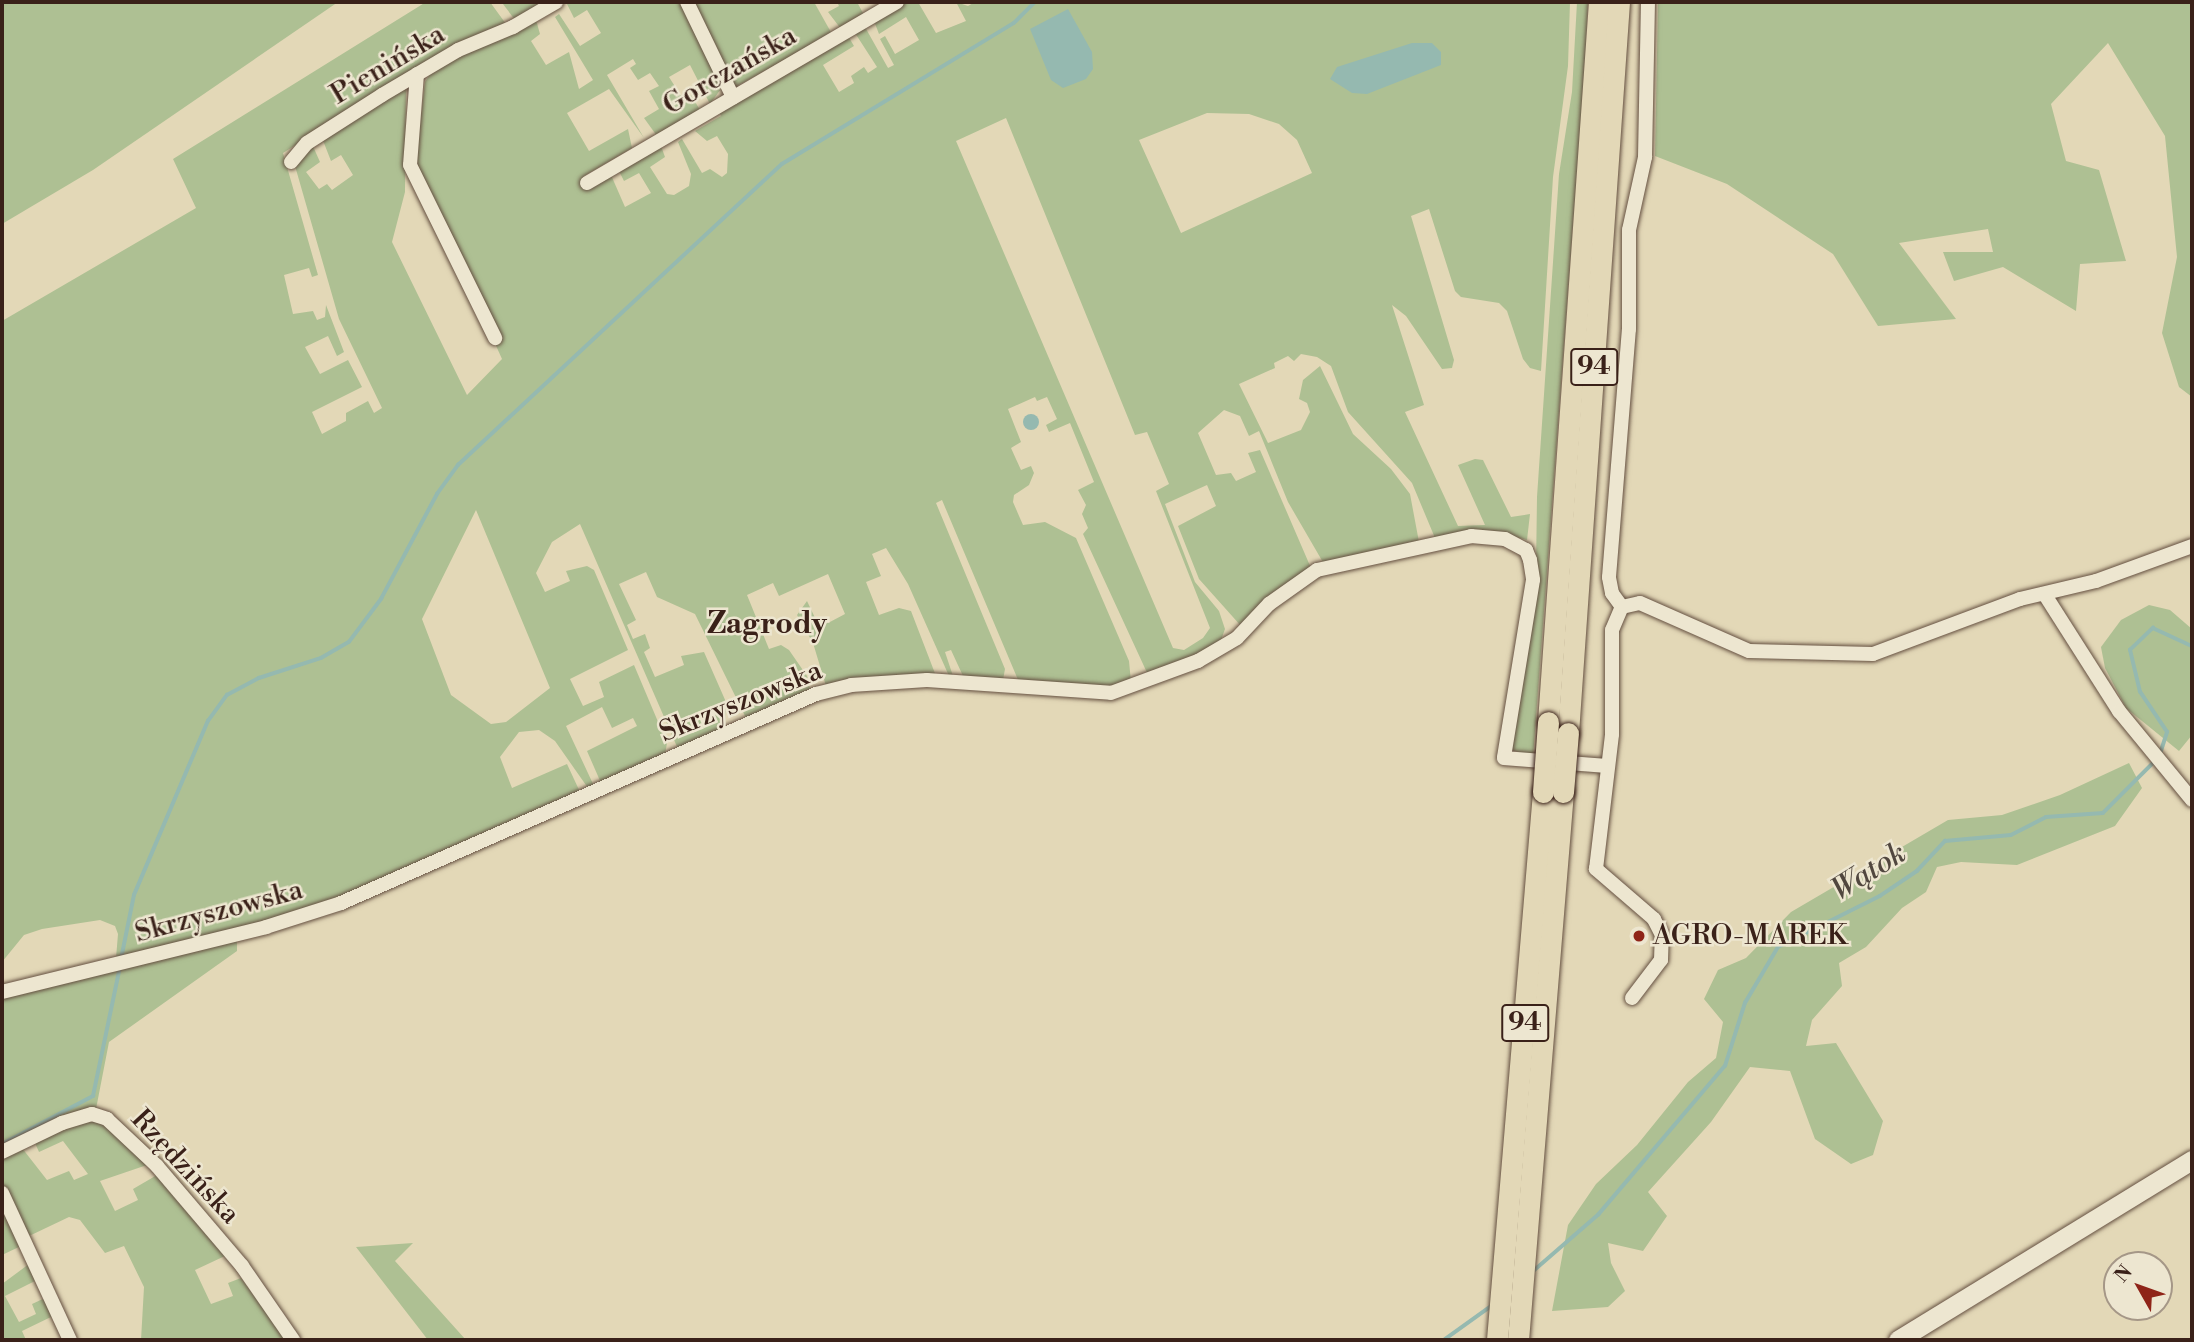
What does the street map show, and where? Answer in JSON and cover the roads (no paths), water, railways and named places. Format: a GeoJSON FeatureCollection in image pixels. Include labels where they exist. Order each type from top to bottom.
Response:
{"type":"FeatureCollection","features":[{"type":"Feature","properties":{"kind":"main road","name":"94"},"geometry":{"type":"LineString","coordinates":[[1518,1340],[1528,1245],[1553,792],[1548,722],[1598,2]]}},
{"type":"Feature","properties":{"kind":"main road","name":"94"},"geometry":{"type":"LineString","coordinates":[[1497,1340],[1553,792],[1568,733],[1619,2]]}},
{"type":"Feature","properties":{"kind":"street","name":"Pienińska"},"geometry":{"type":"LineString","coordinates":[[290,162],[307,143],[417,74],[556,2]]}},
{"type":"Feature","properties":{"kind":"street"},"geometry":{"type":"LineString","coordinates":[[687,2],[733,97]]}},
{"type":"Feature","properties":{"kind":"street","name":"Gorczańska"},"geometry":{"type":"LineString","coordinates":[[587,183],[897,2]]}},
{"type":"Feature","properties":{"kind":"street"},"geometry":{"type":"LineString","coordinates":[[1622,607],[1612,593],[1609,577],[1628,341],[1629,230],[1645,157],[1648,2]]}},
{"type":"Feature","properties":{"kind":"street"},"geometry":{"type":"LineString","coordinates":[[417,74],[410,165],[495,338]]}},
{"type":"Feature","properties":{"kind":"street","name":"Skrzyszowska"},"geometry":{"type":"LineString","coordinates":[[2,992],[341,903],[816,694],[850,685],[927,680],[1111,694],[1198,661],[1237,638],[1269,604],[1317,570],[1471,536],[1505,539],[1526,550],[1533,580],[1504,758],[1606,766]]}},
{"type":"Feature","properties":{"kind":"street"},"geometry":{"type":"LineString","coordinates":[[1622,607],[1640,603],[1749,651],[1851,655],[1896,648],[2020,599],[2045,595],[2192,546]]}},
{"type":"Feature","properties":{"kind":"street"},"geometry":{"type":"LineString","coordinates":[[2045,595],[2119,711],[2192,800]]}},
{"type":"Feature","properties":{"kind":"street"},"geometry":{"type":"LineString","coordinates":[[1622,607],[1612,630],[1612,734],[1606,766],[1596,869],[1654,919],[1662,935],[1661,960],[1632,998]]}},
{"type":"Feature","properties":{"kind":"street","name":"Rzędzińska"},"geometry":{"type":"LineString","coordinates":[[2,1152],[62,1123],[92,1114],[107,1119],[127,1135],[242,1266],[293,1340]]}},
{"type":"Feature","properties":{"kind":"street"},"geometry":{"type":"LineString","coordinates":[[1898,1340],[2192,1160]]}},
{"type":"Feature","properties":{"kind":"street"},"geometry":{"type":"LineString","coordinates":[[2,1193],[70,1340]]}},
{"type":"Feature","properties":{"kind":"water"},"geometry":{"type":"Polygon","coordinates":[[[1068,9],[1092,52],[1093,69],[1086,79],[1063,88],[1051,80],[1030,29],[1068,9]]]}},
{"type":"Feature","properties":{"kind":"water"},"geometry":{"type":"Polygon","coordinates":[[[1412,43],[1432,43],[1441,52],[1441,65],[1367,94],[1352,93],[1330,79],[1337,67],[1412,43]]]}},
{"type":"Feature","properties":{"kind":"water"},"geometry":{"type":"Polygon","coordinates":[[[1031,414],[1037,416],[1037,428],[1031,430],[1025,428],[1023,422],[1025,416],[1031,414]]]}},
{"type":"Feature","properties":{"kind":"waterway"},"geometry":{"type":"LineString","coordinates":[[121,959],[134,895],[208,721],[227,695],[259,678],[321,658],[349,642],[381,599],[437,494],[458,465],[782,164],[1014,23],[1035,2]]}},
{"type":"Feature","properties":{"kind":"waterway","name":"Wątok"},"geometry":{"type":"LineString","coordinates":[[2160,754],[2167,732],[2140,692],[2130,650],[2153,628],[2192,646]]}},
{"type":"Feature","properties":{"kind":"waterway","name":"Wątok"},"geometry":{"type":"LineString","coordinates":[[1531,1273],[1598,1215],[1725,1066],[1745,1003],[1778,947],[1880,896],[1917,871],[1945,841],[2011,835],[2046,817],[2103,813],[2156,760]]}},
{"type":"Feature","properties":{"kind":"waterway"},"geometry":{"type":"LineString","coordinates":[[2,1144],[93,1096],[120,967]]}},
{"type":"Feature","properties":{"kind":"waterway","name":"Wątok"},"geometry":{"type":"LineString","coordinates":[[1444,1340],[1490,1307]]}},
{"type":"Feature","properties":{"kind":"place","name":"AGRO-MAREK"},"geometry":{"type":"Point","coordinates":[1639,936]}},
{"type":"Feature","properties":{"kind":"district","name":"Zagrody"},"geometry":{"type":"Point","coordinates":[767,624]}}]}
